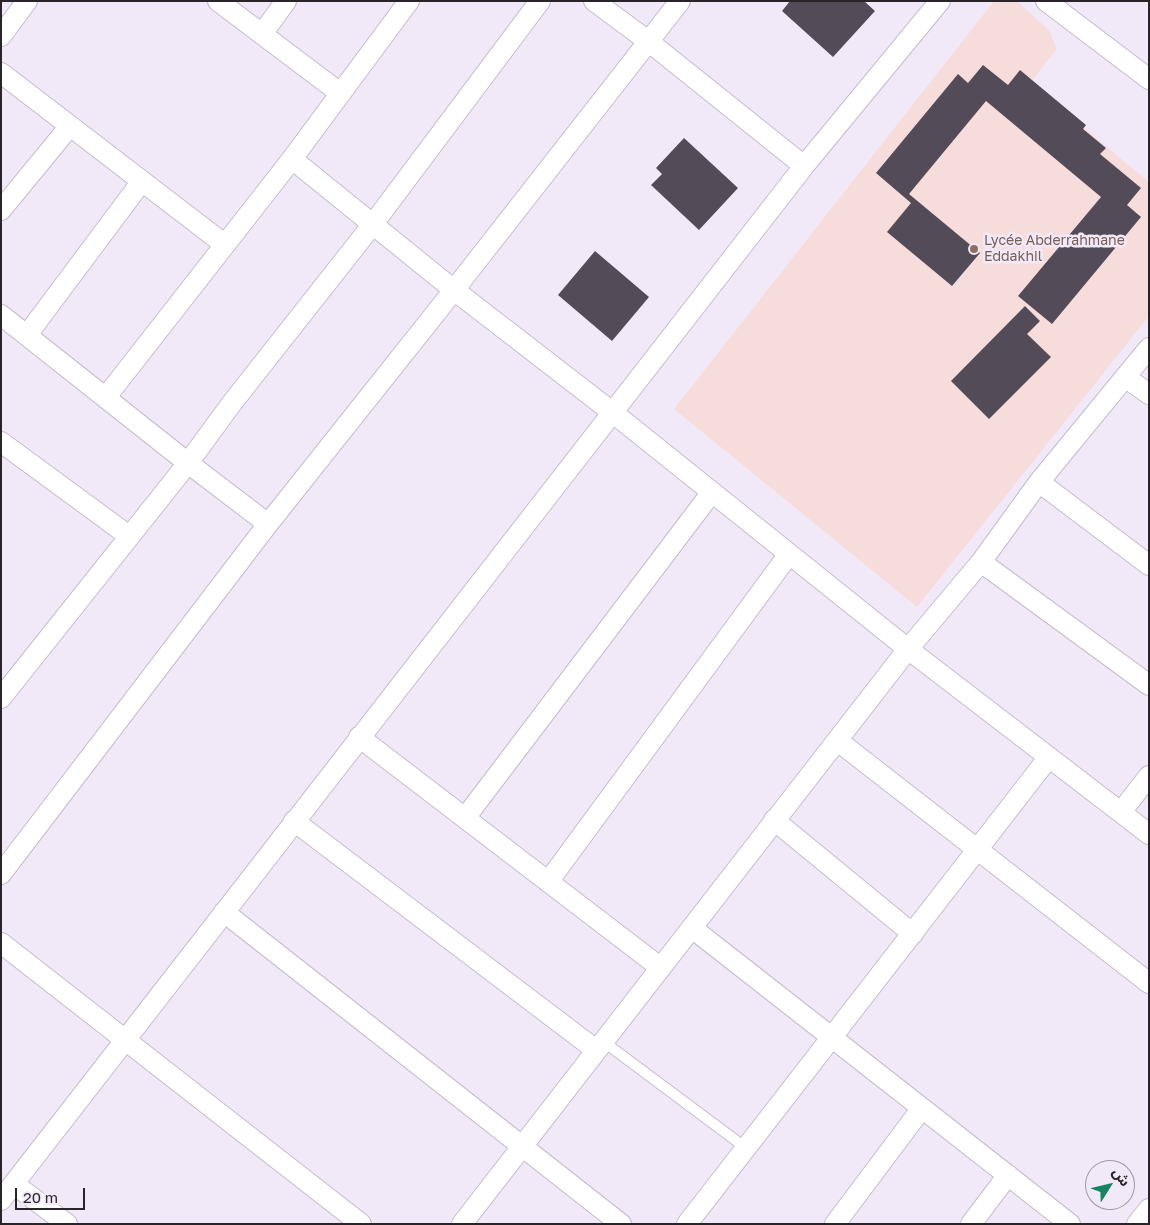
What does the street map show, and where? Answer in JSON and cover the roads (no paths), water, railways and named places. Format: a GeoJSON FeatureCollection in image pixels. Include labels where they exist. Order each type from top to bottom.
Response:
{"type":"FeatureCollection","features":[{"type":"Feature","properties":{"kind":"street"},"geometry":{"type":"LineString","coordinates":[[1,36],[27,1]]}},
{"type":"Feature","properties":{"kind":"street"},"geometry":{"type":"LineString","coordinates":[[218,1],[340,93]]}},
{"type":"Feature","properties":{"kind":"street"},"geometry":{"type":"LineString","coordinates":[[262,34],[286,1]]}},
{"type":"Feature","properties":{"kind":"street"},"geometry":{"type":"LineString","coordinates":[[106,397],[292,159],[410,1]]}},
{"type":"Feature","properties":{"kind":"street"},"geometry":{"type":"LineString","coordinates":[[1,698],[188,463],[232,403],[373,224],[540,1]]}},
{"type":"Feature","properties":{"kind":"street"},"geometry":{"type":"LineString","coordinates":[[594,1],[804,166]]}},
{"type":"Feature","properties":{"kind":"street"},"geometry":{"type":"LineString","coordinates":[[1,874],[268,524],[680,1]]}},
{"type":"Feature","properties":{"kind":"street"},"geometry":{"type":"LineString","coordinates":[[1,1200],[804,166],[940,1]]}},
{"type":"Feature","properties":{"kind":"street"},"geometry":{"type":"LineString","coordinates":[[1046,1],[1149,79]]}},
{"type":"Feature","properties":{"kind":"street"},"geometry":{"type":"LineString","coordinates":[[1,73],[224,244]]}},
{"type":"Feature","properties":{"kind":"street"},"geometry":{"type":"LineString","coordinates":[[1,210],[70,126]]}},
{"type":"Feature","properties":{"kind":"street"},"geometry":{"type":"LineString","coordinates":[[292,159],[454,290],[612,412],[908,649],[1149,834]]}},
{"type":"Feature","properties":{"kind":"street"},"geometry":{"type":"LineString","coordinates":[[27,335],[142,181]]}},
{"type":"Feature","properties":{"kind":"street"},"geometry":{"type":"LineString","coordinates":[[1,314],[188,463],[268,524]]}},
{"type":"Feature","properties":{"kind":"street"},"geometry":{"type":"LineString","coordinates":[[462,1224],[908,649],[981,562],[1039,482],[1149,348]]}},
{"type":"Feature","properties":{"kind":"street"},"geometry":{"type":"LineString","coordinates":[[1125,376],[1149,394]]}},
{"type":"Feature","properties":{"kind":"street"},"geometry":{"type":"LineString","coordinates":[[1,442],[129,536]]}},
{"type":"Feature","properties":{"kind":"street"},"geometry":{"type":"LineString","coordinates":[[1039,482],[1149,565]]}},
{"type":"Feature","properties":{"kind":"street"},"geometry":{"type":"LineString","coordinates":[[465,818],[712,492]]}},
{"type":"Feature","properties":{"kind":"street"},"geometry":{"type":"LineString","coordinates":[[548,882],[789,554]]}},
{"type":"Feature","properties":{"kind":"street"},"geometry":{"type":"LineString","coordinates":[[981,562],[1149,685]]}},
{"type":"Feature","properties":{"kind":"street"},"geometry":{"type":"LineString","coordinates":[[359,737],[661,968]]}},
{"type":"Feature","properties":{"kind":"street"},"geometry":{"type":"LineString","coordinates":[[838,741],[1149,983]]}},
{"type":"Feature","properties":{"kind":"street"},"geometry":{"type":"LineString","coordinates":[[687,1224],[1049,757]]}},
{"type":"Feature","properties":{"kind":"street"},"geometry":{"type":"LineString","coordinates":[[1120,812],[1149,776]]}},
{"type":"Feature","properties":{"kind":"street"},"geometry":{"type":"LineString","coordinates":[[774,820],[913,934]]}},
{"type":"Feature","properties":{"kind":"street"},"geometry":{"type":"LineString","coordinates":[[294,821],[600,1046]]}},
{"type":"Feature","properties":{"kind":"street"},"geometry":{"type":"LineString","coordinates":[[224,912],[621,1224]]}},
{"type":"Feature","properties":{"kind":"street"},"geometry":{"type":"LineString","coordinates":[[692,928],[1070,1224]]}},
{"type":"Feature","properties":{"kind":"street"},"geometry":{"type":"LineString","coordinates":[[1,943],[361,1224]]}},
{"type":"Feature","properties":{"kind":"street"},"geometry":{"type":"LineString","coordinates":[[835,1224],[922,1108]]}},
{"type":"Feature","properties":{"kind":"street"},"geometry":{"type":"LineString","coordinates":[[971,1224],[1008,1175]]}},
{"type":"Feature","properties":{"kind":"street"},"geometry":{"type":"LineString","coordinates":[[14,1184],[67,1224]]}},
{"type":"Feature","properties":{"kind":"street"},"geometry":{"type":"LineString","coordinates":[[1137,1224],[1149,1209]]}},
{"type":"Feature","properties":{"kind":"lane"},"geometry":{"type":"LineString","coordinates":[[600,1046],[746,1148]]}},
{"type":"Feature","properties":{"kind":"place","name":"Lycée Abderrahmane Eddakhil"},"geometry":{"type":"Point","coordinates":[974,249]}}]}
